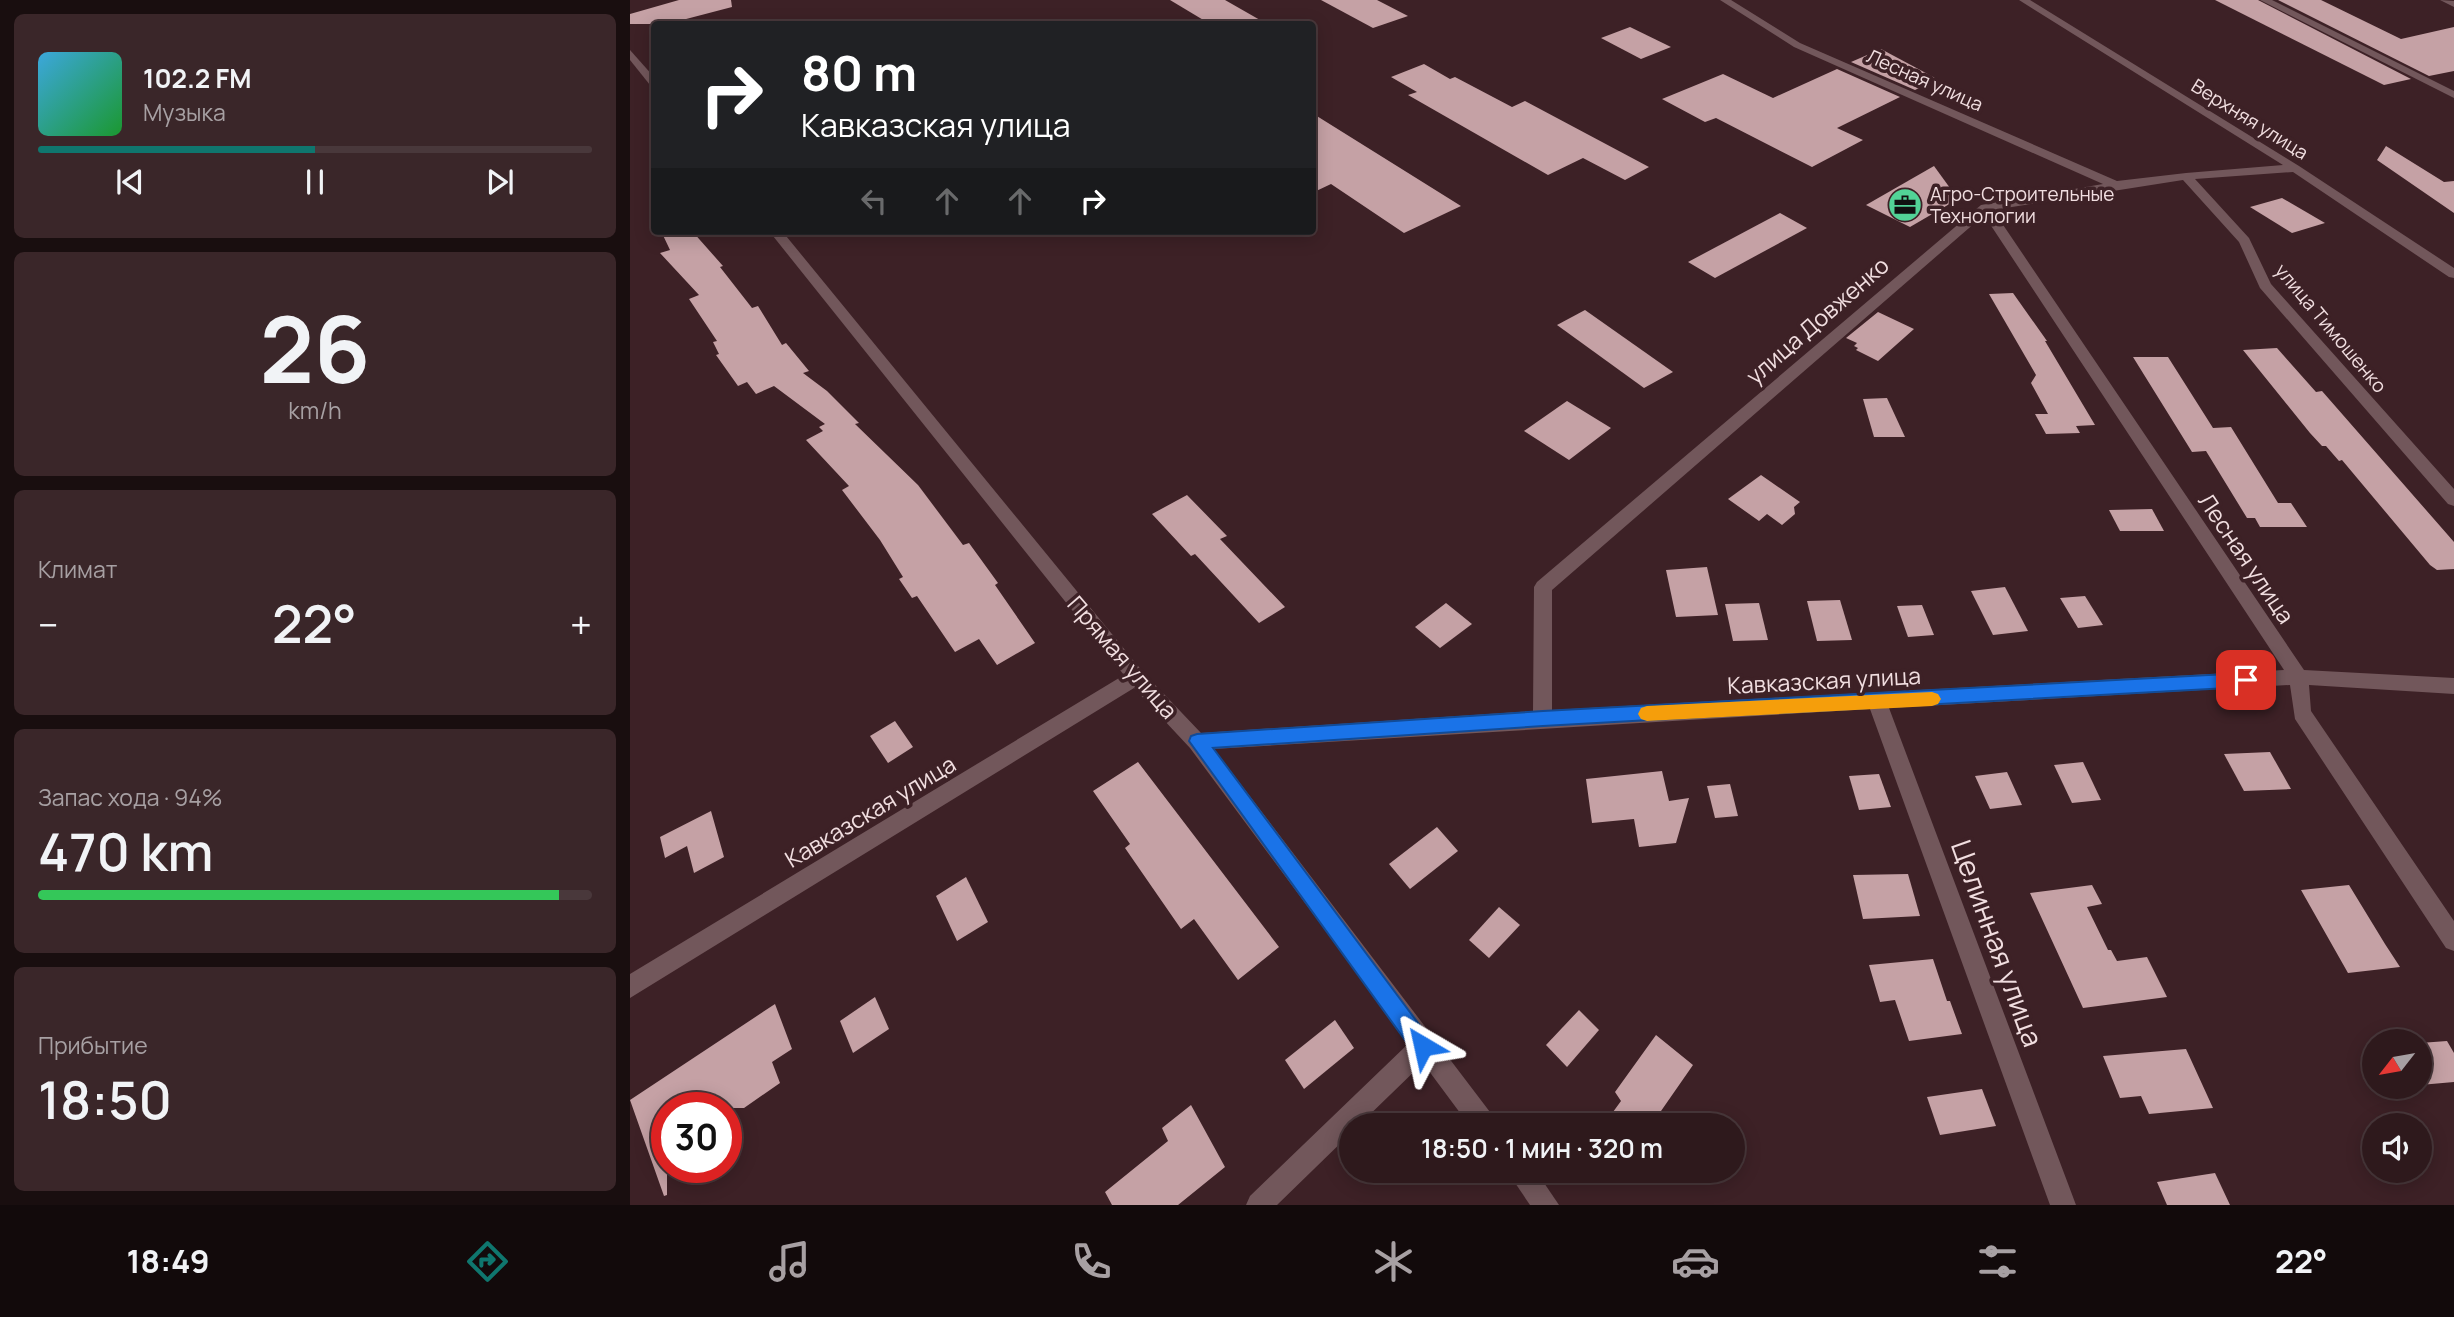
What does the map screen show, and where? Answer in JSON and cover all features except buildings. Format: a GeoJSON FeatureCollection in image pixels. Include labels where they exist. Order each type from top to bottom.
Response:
{"type":"FeatureCollection","features":[{"type":"Feature","properties":{"kind":"street","name":"Лесная улица"},"geometry":{"type":"LineString","coordinates":[[1725,0],[1797,45],[2116,185]]}},
{"type":"Feature","properties":{"kind":"street","name":"Верхняя улица"},"geometry":{"type":"LineString","coordinates":[[2024,0],[2295,168],[2454,274]]}},
{"type":"Feature","properties":{"kind":"street"},"geometry":{"type":"LineString","coordinates":[[2265,0],[2454,94]]}},
{"type":"Feature","properties":{"kind":"street"},"geometry":{"type":"LineString","coordinates":[[2445,0],[2454,4]]}},
{"type":"Feature","properties":{"kind":"street"},"geometry":{"type":"LineString","coordinates":[[630,52],[651,79]]}},
{"type":"Feature","properties":{"kind":"street"},"geometry":{"type":"LineString","coordinates":[[1985,208],[2116,185],[2186,176],[2295,168]]}},
{"type":"Feature","properties":{"kind":"street","name":"улица Тимошенко"},"geometry":{"type":"LineString","coordinates":[[2186,176],[2245,241],[2265,285],[2454,499]]}},
{"type":"Feature","properties":{"kind":"street","name":"Лесная улица"},"geometry":{"type":"LineString","coordinates":[[1985,208],[2299,677],[2302,713],[2454,940]]}},
{"type":"Feature","properties":{"kind":"street","name":"улица Довженко"},"geometry":{"type":"LineString","coordinates":[[1543,719],[1543,587],[1985,208]]}},
{"type":"Feature","properties":{"kind":"street","name":"Прямая улица"},"geometry":{"type":"LineString","coordinates":[[778,235],[1136,677],[1197,741],[1475,1113]]}},
{"type":"Feature","properties":{"kind":"street","name":"Кавказская улица"},"geometry":{"type":"LineString","coordinates":[[630,987],[1136,677]]}},
{"type":"Feature","properties":{"kind":"street","name":"Кавказская улица"},"geometry":{"type":"LineString","coordinates":[[1197,741],[2299,677],[2454,686]]}},
{"type":"Feature","properties":{"kind":"street","name":"Целинная улица"},"geometry":{"type":"LineString","coordinates":[[1877,702],[2063,1205]]}},
{"type":"Feature","properties":{"kind":"street"},"geometry":{"type":"LineString","coordinates":[[1259,1205],[1423,1046]]}},
{"type":"Feature","properties":{"kind":"street"},"geometry":{"type":"LineString","coordinates":[[1529,1183],[1546,1205]]}},
{"type":"Feature","properties":{"kind":"slow traffic"},"geometry":{"type":"LineString","coordinates":[[1647,714],[1932,699]]}},
{"type":"Feature","properties":{"kind":"place","name":"Агро-Строительные Технологии"},"geometry":{"type":"Point","coordinates":[1905,205]}},
{"type":"Feature","properties":{"kind":"route"},"geometry":{"type":"LineString","coordinates":[[1423,1046],[1197,741],[2246,680]]}}]}
